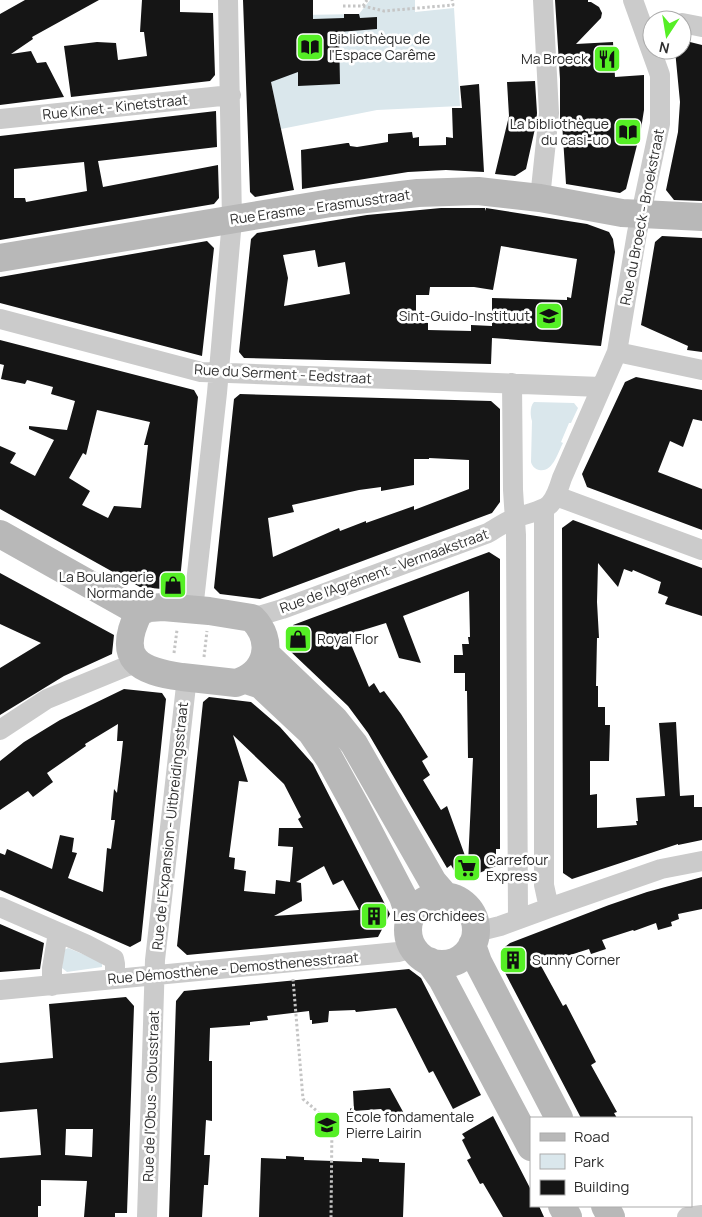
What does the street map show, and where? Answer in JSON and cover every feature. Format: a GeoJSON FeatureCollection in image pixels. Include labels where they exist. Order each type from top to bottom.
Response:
{"type":"FeatureCollection","features":[{"type":"Feature","properties":{"kind":"street"},"geometry":{"type":"LineString","coordinates":[[193,621],[232,220],[228,0]]}},
{"type":"Feature","properties":{"kind":"street"},"geometry":{"type":"LineString","coordinates":[[540,198],[549,113],[543,0]]}},
{"type":"Feature","properties":{"kind":"street","name":"Rue du Broeck - Broekstraat"},"geometry":{"type":"LineString","coordinates":[[633,0],[642,17]]}},
{"type":"Feature","properties":{"kind":"street","name":"Rue du Broeck - Broekstraat"},"geometry":{"type":"LineString","coordinates":[[549,908],[544,875],[550,503],[617,352],[641,215],[660,124],[660,74],[656,60]]}},
{"type":"Feature","properties":{"kind":"street","name":"Rue Kinet - Kinetstraat"},"geometry":{"type":"LineString","coordinates":[[0,119],[231,95]]}},
{"type":"Feature","properties":{"kind":"street","name":"Rue Erasme - Erasmusstraat"},"geometry":{"type":"LineString","coordinates":[[0,258],[331,203],[418,193],[478,191],[540,198],[641,215],[702,217]]}},
{"type":"Feature","properties":{"kind":"street","name":"Rue du Serment - Eedstraat"},"geometry":{"type":"LineString","coordinates":[[0,319],[201,372],[601,387]]}},
{"type":"Feature","properties":{"kind":"street"},"geometry":{"type":"LineString","coordinates":[[617,352],[702,370]]}},
{"type":"Feature","properties":{"kind":"street"},"geometry":{"type":"LineString","coordinates":[[512,383],[514,518],[516,536],[518,919]]}},
{"type":"Feature","properties":{"kind":"street"},"geometry":{"type":"LineString","coordinates":[[550,503],[702,550]]}},
{"type":"Feature","properties":{"kind":"street","name":"Rue de l'Agrément - Vermaakstraat"},"geometry":{"type":"LineString","coordinates":[[252,618],[282,609],[488,533],[514,518],[550,503]]}},
{"type":"Feature","properties":{"kind":"street"},"geometry":{"type":"LineString","coordinates":[[0,534],[139,612]]}},
{"type":"Feature","properties":{"kind":"street"},"geometry":{"type":"LineString","coordinates":[[246,680],[261,665],[265,653],[264,632],[252,618],[193,621],[163,607],[149,608],[139,612],[132,631],[130,642],[131,654],[138,663],[148,670],[159,674],[188,667],[236,682],[246,680],[261,685],[311,732],[356,807],[403,897],[410,918]]}},
{"type":"Feature","properties":{"kind":"street"},"geometry":{"type":"LineString","coordinates":[[265,653],[334,719],[354,744],[433,882],[446,896]]}},
{"type":"Feature","properties":{"kind":"street"},"geometry":{"type":"LineString","coordinates":[[0,730],[47,699],[138,663]]}},
{"type":"Feature","properties":{"kind":"street","name":"Rue de l'Expansion - Uitbreidingsstraat"},"geometry":{"type":"LineString","coordinates":[[156,975],[155,960],[188,667]]}},
{"type":"Feature","properties":{"kind":"street","name":"Rue Démosthène - Demosthenesstraat"},"geometry":{"type":"LineString","coordinates":[[0,990],[398,952],[422,955],[439,964],[457,960],[463,956],[474,939],[500,926],[661,869],[702,861]]}},
{"type":"Feature","properties":{"kind":"street"},"geometry":{"type":"LineString","coordinates":[[530,1145],[442,979],[409,939],[408,928],[410,918],[424,901],[439,896],[446,896],[456,899],[471,912],[475,922],[474,939],[478,962],[558,1117]]}},
{"type":"Feature","properties":{"kind":"street"},"geometry":{"type":"LineString","coordinates":[[0,907],[85,944],[114,959],[115,978]]}},
{"type":"Feature","properties":{"kind":"street"},"geometry":{"type":"LineString","coordinates":[[52,986],[52,968],[58,933]]}},
{"type":"Feature","properties":{"kind":"street","name":"Rue de l'Obus - Obusstraat"},"geometry":{"type":"LineString","coordinates":[[148,1217],[156,975]]}},
{"type":"Feature","properties":{"kind":"street"},"geometry":{"type":"LineString","coordinates":[[687,1217],[702,1215]]}},
{"type":"Feature","properties":{"kind":"path"},"geometry":{"type":"LineString","coordinates":[[363,6],[367,0]]}},
{"type":"Feature","properties":{"kind":"path"},"geometry":{"type":"LineString","coordinates":[[343,6],[363,6],[384,11],[453,5],[452,0]]}},
{"type":"Feature","properties":{"kind":"path"},"geometry":{"type":"LineString","coordinates":[[188,667],[193,621]]}},
{"type":"Feature","properties":{"kind":"path"},"geometry":{"type":"LineString","coordinates":[[188,667],[193,621]]}},
{"type":"Feature","properties":{"kind":"path"},"geometry":{"type":"LineString","coordinates":[[292,963],[304,1099],[332,1124],[331,1217]]}},
{"type":"Feature","properties":{"kind":"green space"},"geometry":{"type":"Polygon","coordinates":[[[370,0],[415,0],[415,12],[454,8],[460,106],[377,110],[281,129],[271,82],[302,15],[359,14],[370,0]]]}},
{"type":"Feature","properties":{"kind":"green space"},"geometry":{"type":"Polygon","coordinates":[[[534,402],[574,403],[578,408],[571,423],[569,423],[561,442],[563,443],[554,461],[544,470],[536,469],[531,462],[531,411],[534,402]]]}},
{"type":"Feature","properties":{"kind":"green space"},"geometry":{"type":"Polygon","coordinates":[[[68,948],[102,962],[102,967],[67,972],[62,968],[64,950],[68,948]]]}},
{"type":"Feature","properties":{"kind":"building"},"geometry":{"type":"Polygon","coordinates":[[[25,0],[99,0],[32,37],[33,39],[11,54],[31,51],[37,63],[46,62],[64,97],[0,105],[0,14],[25,0]]]}},
{"type":"Feature","properties":{"kind":"building"},"geometry":{"type":"Polygon","coordinates":[[[142,0],[180,0],[180,12],[213,13],[215,75],[210,81],[71,97],[64,46],[97,42],[116,43],[118,60],[147,56],[144,32],[140,32],[142,0]]]}},
{"type":"Feature","properties":{"kind":"building"},"geometry":{"type":"Polygon","coordinates":[[[243,0],[313,0],[313,19],[344,18],[344,14],[359,14],[360,18],[377,17],[377,29],[339,32],[340,84],[298,86],[298,72],[271,82],[294,190],[255,197],[250,192],[243,0]]]}},
{"type":"Feature","properties":{"kind":"building"},"geometry":{"type":"Polygon","coordinates":[[[555,0],[588,0],[588,2],[599,7],[602,13],[601,18],[576,44],[613,42],[615,77],[644,75],[644,110],[641,129],[626,189],[620,193],[566,184],[562,122],[560,122],[560,79],[555,0]]]}},
{"type":"Feature","properties":{"kind":"building"},"geometry":{"type":"Polygon","coordinates":[[[692,42],[702,45],[702,201],[674,200],[666,190],[678,132],[680,102],[676,60],[692,60],[692,42]]]}},
{"type":"Feature","properties":{"kind":"building"},"geometry":{"type":"Polygon","coordinates":[[[535,81],[536,124],[526,169],[515,176],[495,174],[509,116],[507,82],[535,81]]]}},
{"type":"Feature","properties":{"kind":"building"},"geometry":{"type":"Polygon","coordinates":[[[479,84],[484,172],[446,170],[408,172],[302,189],[301,150],[347,143],[350,146],[357,147],[388,142],[388,134],[412,132],[413,138],[419,137],[419,146],[446,145],[446,137],[453,138],[452,108],[462,108],[460,86],[479,84]]]}},
{"type":"Feature","properties":{"kind":"building"},"geometry":{"type":"Polygon","coordinates":[[[216,111],[217,147],[98,161],[103,187],[218,165],[219,198],[214,204],[0,240],[0,136],[216,111]],[[84,162],[14,169],[14,198],[25,198],[26,202],[87,191],[84,162]]]}},
{"type":"Feature","properties":{"kind":"building"},"geometry":{"type":"Polygon","coordinates":[[[441,208],[485,208],[486,211],[486,208],[587,224],[609,232],[613,239],[615,252],[601,346],[492,338],[491,364],[244,358],[239,352],[251,239],[257,233],[367,215],[441,208]],[[501,246],[493,290],[474,287],[430,287],[429,295],[416,295],[416,322],[428,323],[428,330],[471,331],[471,325],[492,326],[492,298],[567,300],[567,297],[571,298],[577,259],[501,246]],[[315,250],[283,255],[288,278],[284,306],[350,294],[345,262],[318,267],[315,250]]]}},
{"type":"Feature","properties":{"kind":"building"},"geometry":{"type":"Polygon","coordinates":[[[662,236],[702,238],[702,352],[687,350],[688,346],[641,325],[655,242],[662,236]]]}},
{"type":"Feature","properties":{"kind":"building"},"geometry":{"type":"Polygon","coordinates":[[[207,241],[214,248],[202,356],[0,303],[0,277],[207,241]]]}},
{"type":"Feature","properties":{"kind":"building"},"geometry":{"type":"Polygon","coordinates":[[[0,340],[194,390],[198,397],[181,570],[179,585],[173,590],[140,587],[0,509],[0,446],[16,453],[10,463],[35,476],[54,440],[29,429],[29,426],[67,430],[75,401],[51,394],[53,387],[27,380],[25,384],[1,379],[4,365],[0,364],[0,340]],[[97,410],[86,455],[83,453],[69,478],[90,491],[82,505],[108,518],[114,506],[141,508],[148,445],[144,445],[150,422],[97,410]]]}},
{"type":"Feature","properties":{"kind":"building"},"geometry":{"type":"Polygon","coordinates":[[[636,377],[702,390],[702,421],[693,419],[683,447],[670,441],[658,472],[702,489],[702,530],[587,487],[582,474],[625,382],[636,377]]]}},
{"type":"Feature","properties":{"kind":"building"},"geometry":{"type":"Polygon","coordinates":[[[240,394],[491,401],[500,409],[500,502],[492,513],[260,599],[220,594],[214,588],[234,399],[240,394]],[[414,459],[414,485],[381,491],[381,487],[359,490],[292,505],[294,512],[268,518],[273,557],[339,528],[340,531],[414,506],[414,510],[469,489],[469,460],[414,459]]]}},
{"type":"Feature","properties":{"kind":"building"},"geometry":{"type":"Polygon","coordinates":[[[573,520],[702,568],[702,616],[665,604],[668,597],[658,593],[661,582],[633,570],[632,572],[624,569],[618,587],[598,563],[597,602],[599,638],[597,638],[596,686],[598,686],[598,707],[605,707],[605,725],[610,725],[609,761],[590,761],[590,795],[597,794],[597,828],[637,825],[636,798],[665,796],[659,723],[676,722],[680,796],[694,795],[694,807],[702,807],[702,840],[678,844],[572,879],[563,873],[562,528],[573,520]]]}},
{"type":"Feature","properties":{"kind":"building"},"geometry":{"type":"Polygon","coordinates":[[[489,552],[500,559],[500,849],[496,849],[496,866],[460,881],[451,865],[447,868],[368,733],[348,706],[289,650],[293,625],[489,552]],[[469,591],[403,616],[421,663],[399,658],[386,623],[347,635],[369,687],[374,683],[380,693],[384,691],[428,757],[422,761],[430,775],[423,780],[441,810],[447,806],[468,864],[473,758],[468,758],[465,673],[454,673],[454,655],[463,655],[462,644],[469,644],[468,637],[470,637],[469,591]]]}},
{"type":"Feature","properties":{"kind":"building"},"geometry":{"type":"Polygon","coordinates":[[[0,573],[114,635],[112,654],[64,676],[0,715],[0,668],[41,643],[0,624],[0,573]]]}},
{"type":"Feature","properties":{"kind":"building"},"geometry":{"type":"Polygon","coordinates":[[[124,689],[162,693],[166,699],[141,941],[130,947],[0,890],[0,853],[5,855],[7,849],[52,869],[60,835],[74,838],[72,852],[77,853],[68,878],[103,892],[107,848],[111,849],[115,820],[111,820],[114,789],[117,793],[123,741],[117,741],[118,724],[85,744],[86,746],[47,773],[53,782],[33,797],[28,791],[0,810],[0,761],[24,742],[60,720],[124,689]]]}},
{"type":"Feature","properties":{"kind":"building"},"geometry":{"type":"Polygon","coordinates":[[[209,697],[251,702],[280,727],[313,764],[390,914],[378,937],[187,955],[177,946],[203,702],[209,697]],[[233,735],[248,782],[239,781],[229,857],[235,858],[234,869],[246,871],[244,891],[275,894],[276,880],[290,882],[293,847],[278,846],[279,828],[303,828],[298,819],[301,817],[284,784],[233,735]],[[324,866],[296,882],[301,883],[302,901],[274,916],[359,910],[343,880],[333,885],[324,866]]]}},
{"type":"Feature","properties":{"kind":"building"},"geometry":{"type":"Polygon","coordinates":[[[702,877],[702,909],[678,914],[679,919],[671,922],[672,926],[658,930],[656,923],[602,940],[606,949],[591,954],[589,949],[567,956],[566,954],[540,964],[563,1006],[566,1004],[596,1062],[591,1065],[617,1112],[614,1113],[616,1117],[580,1117],[501,965],[501,950],[510,943],[647,892],[702,877]]]}},
{"type":"Feature","properties":{"kind":"building"},"geometry":{"type":"Polygon","coordinates":[[[0,924],[44,943],[40,969],[0,972],[0,924]]]}},
{"type":"Feature","properties":{"kind":"building"},"geometry":{"type":"Polygon","coordinates":[[[409,969],[421,978],[481,1095],[453,1109],[433,1071],[429,1073],[396,1008],[356,1012],[355,1010],[329,1011],[328,1022],[312,1024],[309,1011],[267,1016],[268,1020],[250,1022],[250,1025],[210,1028],[209,1061],[212,1061],[212,1121],[206,1120],[204,1155],[210,1155],[208,1185],[204,1185],[202,1217],[169,1217],[176,1001],[184,991],[409,969]]]}},
{"type":"Feature","properties":{"kind":"building"},"geometry":{"type":"Polygon","coordinates":[[[126,997],[134,1006],[127,1213],[115,1213],[115,1217],[84,1217],[87,1181],[41,1180],[41,1206],[38,1206],[38,1217],[0,1217],[0,1158],[41,1155],[37,1109],[0,1112],[0,1063],[53,1058],[49,1004],[126,997]],[[66,1129],[65,1155],[92,1157],[93,1129],[66,1129]]]}},
{"type":"Feature","properties":{"kind":"building"},"geometry":{"type":"Polygon","coordinates":[[[390,1088],[407,1119],[381,1109],[354,1111],[353,1091],[390,1088]]]}},
{"type":"Feature","properties":{"kind":"building"},"geometry":{"type":"Polygon","coordinates":[[[493,1116],[530,1188],[530,1207],[539,1207],[544,1217],[503,1217],[483,1183],[480,1184],[467,1160],[471,1158],[462,1140],[465,1138],[462,1134],[493,1116]]]}},
{"type":"Feature","properties":{"kind":"building"},"geometry":{"type":"Polygon","coordinates":[[[286,1156],[304,1157],[304,1160],[362,1162],[362,1158],[379,1159],[379,1162],[405,1163],[403,1217],[259,1217],[261,1158],[286,1159],[286,1156]]]}},
{"type":"Feature","properties":{"kind":"place","name":"Bibliothèque de l'Espace Carême"},"geometry":{"type":"Point","coordinates":[310,47]}},
{"type":"Feature","properties":{"kind":"place","name":"Ma Broeck"},"geometry":{"type":"Point","coordinates":[607,59]}},
{"type":"Feature","properties":{"kind":"place","name":"La bibliothèque du casi-uo"},"geometry":{"type":"Point","coordinates":[628,132]}},
{"type":"Feature","properties":{"kind":"place","name":"Sint-Guido-Instituut"},"geometry":{"type":"Point","coordinates":[549,316]}},
{"type":"Feature","properties":{"kind":"place","name":"La Boulangerie Normande"},"geometry":{"type":"Point","coordinates":[173,585]}},
{"type":"Feature","properties":{"kind":"place","name":"Royal Flor"},"geometry":{"type":"Point","coordinates":[298,639]}},
{"type":"Feature","properties":{"kind":"place","name":"Carrefour Express"},"geometry":{"type":"Point","coordinates":[467,868]}},
{"type":"Feature","properties":{"kind":"place","name":"Les Orchidees"},"geometry":{"type":"Point","coordinates":[374,916]}},
{"type":"Feature","properties":{"kind":"place","name":"Sunny Corner"},"geometry":{"type":"Point","coordinates":[513,960]}},
{"type":"Feature","properties":{"kind":"place","name":"École fondamentale Pierre Lairin"},"geometry":{"type":"Point","coordinates":[327,1125]}}]}
